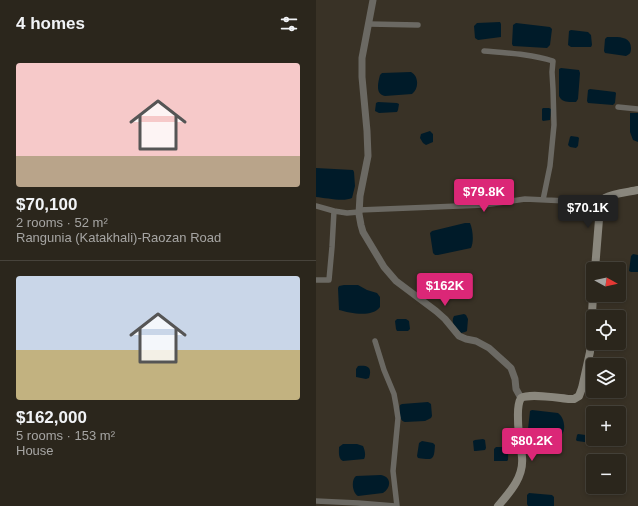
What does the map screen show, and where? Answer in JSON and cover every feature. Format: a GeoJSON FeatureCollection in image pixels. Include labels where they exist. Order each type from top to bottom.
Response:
{"type":"FeatureCollection","features":[{"type":"Feature","properties":{"kind":"main road"},"geometry":{"type":"LineString","coordinates":[[596,262],[600,206],[602,200],[612,195],[638,190]]}},
{"type":"Feature","properties":{"kind":"main road"},"geometry":{"type":"LineString","coordinates":[[498,506],[511,491],[521,471],[522,458],[519,437],[518,406],[521,398],[532,396],[574,399],[579,396],[590,352],[593,302]]}},
{"type":"Feature","properties":{"kind":"street"},"geometry":{"type":"LineString","coordinates":[[373,0],[362,58],[368,156],[360,196],[359,211],[363,232],[376,256],[396,281],[436,311],[445,319],[459,336],[466,340],[480,343],[489,348],[508,365],[513,371],[516,389],[521,398]]}},
{"type":"Feature","properties":{"kind":"street"},"geometry":{"type":"LineString","coordinates":[[369,24],[418,26]]}},
{"type":"Feature","properties":{"kind":"street"},"geometry":{"type":"LineString","coordinates":[[484,51],[518,53],[541,57],[553,61],[554,125],[550,166],[543,200]]}},
{"type":"Feature","properties":{"kind":"street"},"geometry":{"type":"LineString","coordinates":[[618,107],[638,109]]}},
{"type":"Feature","properties":{"kind":"street"},"geometry":{"type":"LineString","coordinates":[[316,206],[347,213],[359,211],[484,205],[525,199],[588,202],[604,198]]}},
{"type":"Feature","properties":{"kind":"street"},"geometry":{"type":"LineString","coordinates":[[316,280],[329,280],[334,211]]}},
{"type":"Feature","properties":{"kind":"street"},"geometry":{"type":"LineString","coordinates":[[316,501],[396,506],[394,471],[398,418],[394,394],[384,370],[375,341]]}},
{"type":"Feature","properties":{"kind":"water"},"geometry":{"type":"Polygon","coordinates":[[[500,22],[501,37],[478,40],[475,38],[474,26],[477,23],[500,22]]]}},
{"type":"Feature","properties":{"kind":"water"},"geometry":{"type":"Polygon","coordinates":[[[516,23],[550,27],[552,29],[550,45],[547,48],[513,46],[513,25],[516,23]]]}},
{"type":"Feature","properties":{"kind":"water"},"geometry":{"type":"Polygon","coordinates":[[[569,31],[588,32],[591,35],[591,47],[571,47],[568,45],[569,31]]]}},
{"type":"Feature","properties":{"kind":"water"},"geometry":{"type":"Polygon","coordinates":[[[607,37],[619,37],[629,41],[631,50],[630,53],[626,56],[605,53],[605,39],[607,37]]]}},
{"type":"Feature","properties":{"kind":"water"},"geometry":{"type":"Polygon","coordinates":[[[559,69],[579,70],[578,99],[576,102],[564,101],[559,96],[559,69]]]}},
{"type":"Feature","properties":{"kind":"water"},"geometry":{"type":"Polygon","coordinates":[[[411,72],[417,79],[416,89],[412,94],[385,96],[378,91],[380,75],[382,73],[411,72]]]}},
{"type":"Feature","properties":{"kind":"water"},"geometry":{"type":"Polygon","coordinates":[[[588,90],[615,92],[615,103],[613,105],[588,103],[588,90]]]}},
{"type":"Feature","properties":{"kind":"water"},"geometry":{"type":"Polygon","coordinates":[[[376,103],[397,103],[399,104],[398,110],[397,112],[379,113],[375,111],[376,103]]]}},
{"type":"Feature","properties":{"kind":"water"},"geometry":{"type":"Polygon","coordinates":[[[543,108],[551,109],[550,120],[542,120],[543,108]]]}},
{"type":"Feature","properties":{"kind":"water"},"geometry":{"type":"Polygon","coordinates":[[[630,113],[638,113],[638,142],[633,140],[630,132],[630,113]]]}},
{"type":"Feature","properties":{"kind":"water"},"geometry":{"type":"Polygon","coordinates":[[[430,131],[433,134],[433,142],[426,145],[420,138],[421,134],[430,131]]]}},
{"type":"Feature","properties":{"kind":"water"},"geometry":{"type":"Polygon","coordinates":[[[571,136],[579,138],[578,146],[576,148],[568,145],[571,136]]]}},
{"type":"Feature","properties":{"kind":"water"},"geometry":{"type":"Polygon","coordinates":[[[316,168],[353,170],[355,186],[352,198],[340,200],[316,197],[316,168]]]}},
{"type":"Feature","properties":{"kind":"water"},"geometry":{"type":"Polygon","coordinates":[[[470,223],[472,229],[473,239],[471,248],[438,255],[433,253],[430,233],[432,231],[470,223]]]}},
{"type":"Feature","properties":{"kind":"water"},"geometry":{"type":"Polygon","coordinates":[[[633,254],[638,255],[638,272],[629,271],[631,256],[633,254]]]}},
{"type":"Feature","properties":{"kind":"water"},"geometry":{"type":"Polygon","coordinates":[[[358,285],[377,293],[380,297],[380,307],[372,313],[366,314],[339,310],[338,288],[339,286],[358,285]]]}},
{"type":"Feature","properties":{"kind":"water"},"geometry":{"type":"Polygon","coordinates":[[[464,314],[468,319],[467,331],[461,333],[454,325],[453,319],[454,316],[464,314]]]}},
{"type":"Feature","properties":{"kind":"water"},"geometry":{"type":"Polygon","coordinates":[[[397,319],[406,319],[409,321],[410,329],[408,331],[397,331],[395,321],[397,319]]]}},
{"type":"Feature","properties":{"kind":"water"},"geometry":{"type":"Polygon","coordinates":[[[358,366],[365,366],[369,368],[369,378],[366,379],[356,377],[356,369],[358,366]]]}},
{"type":"Feature","properties":{"kind":"water"},"geometry":{"type":"Polygon","coordinates":[[[428,402],[431,404],[431,418],[425,421],[405,422],[402,420],[400,405],[428,402]]]}},
{"type":"Feature","properties":{"kind":"water"},"geometry":{"type":"Polygon","coordinates":[[[530,411],[558,413],[564,421],[562,435],[559,437],[528,433],[530,411]]]}},
{"type":"Feature","properties":{"kind":"water"},"geometry":{"type":"Polygon","coordinates":[[[577,435],[586,435],[586,442],[577,441],[577,435]]]}},
{"type":"Feature","properties":{"kind":"water"},"geometry":{"type":"Polygon","coordinates":[[[485,440],[485,450],[474,451],[473,441],[485,440]]]}},
{"type":"Feature","properties":{"kind":"water"},"geometry":{"type":"Polygon","coordinates":[[[422,441],[433,443],[435,445],[432,458],[418,458],[419,443],[422,441]]]}},
{"type":"Feature","properties":{"kind":"water"},"geometry":{"type":"Polygon","coordinates":[[[343,444],[357,444],[363,446],[365,453],[364,459],[341,460],[339,455],[339,447],[343,444]]]}},
{"type":"Feature","properties":{"kind":"water"},"geometry":{"type":"Polygon","coordinates":[[[496,447],[506,447],[508,450],[507,461],[494,461],[494,449],[496,447]]]}},
{"type":"Feature","properties":{"kind":"water"},"geometry":{"type":"Polygon","coordinates":[[[356,476],[385,476],[389,480],[389,486],[383,493],[358,496],[354,492],[353,480],[356,476]]]}},
{"type":"Feature","properties":{"kind":"water"},"geometry":{"type":"Polygon","coordinates":[[[529,493],[552,495],[554,497],[554,506],[528,506],[527,495],[529,493]]]}}]}
